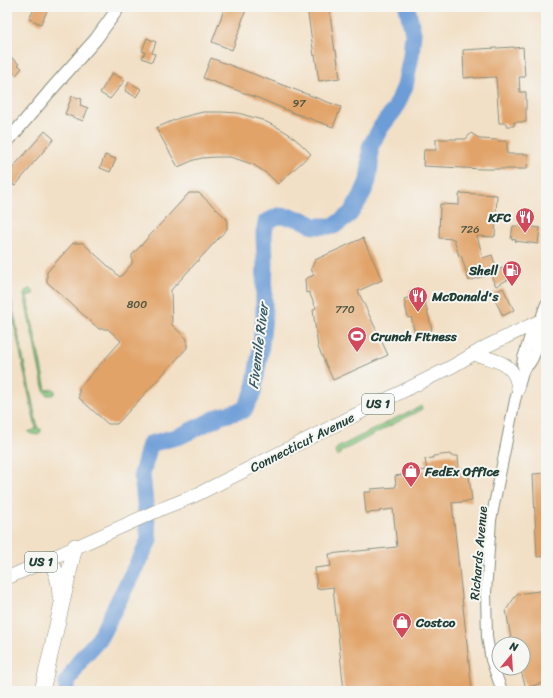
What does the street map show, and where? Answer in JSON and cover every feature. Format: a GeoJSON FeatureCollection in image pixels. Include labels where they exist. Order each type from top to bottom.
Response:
{"type":"FeatureCollection","features":[{"type":"Feature","properties":{"kind":"highway"},"geometry":{"type":"LineString","coordinates":[[42,691],[75,546]]}},
{"type":"Feature","properties":{"kind":"highway"},"geometry":{"type":"LineString","coordinates":[[49,558],[57,575],[60,588],[58,625]]}},
{"type":"Feature","properties":{"kind":"main road"},"geometry":{"type":"LineString","coordinates":[[7,142],[50,90],[96,39],[119,7]]}},
{"type":"Feature","properties":{"kind":"main road","name":"Connecticut Avenue"},"geometry":{"type":"LineString","coordinates":[[75,546],[194,496],[453,366],[487,346],[544,319]]}},
{"type":"Feature","properties":{"kind":"main road"},"geometry":{"type":"LineString","coordinates":[[474,354],[508,365],[514,372],[518,389]]}},
{"type":"Feature","properties":{"kind":"main road","name":"US 1"},"geometry":{"type":"LineString","coordinates":[[7,578],[75,546]]}},
{"type":"Feature","properties":{"kind":"street","name":"Richards Avenue"},"geometry":{"type":"LineString","coordinates":[[502,691],[491,660],[487,637],[487,566],[491,520],[518,389],[524,369],[522,364],[523,358],[530,336],[544,319],[546,304]]}},
{"type":"Feature","properties":{"kind":"green space"},"geometry":{"type":"Polygon","coordinates":[[[7,280],[38,429],[41,429],[38,435],[28,432],[36,429],[7,289],[7,280]]]}},
{"type":"Feature","properties":{"kind":"green space"},"geometry":{"type":"Polygon","coordinates":[[[29,289],[34,291],[33,294],[27,296],[46,390],[53,389],[55,393],[52,395],[47,395],[44,391],[24,295],[25,291],[29,289]]]}},
{"type":"Feature","properties":{"kind":"green space"},"geometry":{"type":"Polygon","coordinates":[[[421,406],[422,409],[340,452],[337,456],[336,455],[335,451],[337,448],[421,406]]]}},
{"type":"Feature","properties":{"kind":"building"},"geometry":{"type":"Polygon","coordinates":[[[35,7],[49,7],[41,24],[29,19],[35,7]]]}},
{"type":"Feature","properties":{"kind":"building"},"geometry":{"type":"Polygon","coordinates":[[[225,7],[247,7],[232,50],[212,42],[225,7]]]}},
{"type":"Feature","properties":{"kind":"building"},"geometry":{"type":"Polygon","coordinates":[[[307,7],[329,7],[340,78],[319,81],[307,7]]]}},
{"type":"Feature","properties":{"kind":"building"},"geometry":{"type":"Polygon","coordinates":[[[147,38],[156,42],[152,53],[155,54],[152,62],[142,58],[145,52],[142,51],[147,38]]]}},
{"type":"Feature","properties":{"kind":"building"},"geometry":{"type":"Polygon","coordinates":[[[523,47],[525,77],[519,77],[520,92],[526,92],[526,122],[514,122],[514,126],[506,126],[506,123],[499,123],[496,77],[464,78],[463,50],[523,47]]]}},
{"type":"Feature","properties":{"kind":"building"},"geometry":{"type":"Polygon","coordinates":[[[7,54],[22,68],[16,75],[12,72],[7,78],[7,54]]]}},
{"type":"Feature","properties":{"kind":"building"},"geometry":{"type":"Polygon","coordinates":[[[211,58],[341,107],[333,127],[203,78],[211,58]]]}},
{"type":"Feature","properties":{"kind":"building"},"geometry":{"type":"Polygon","coordinates":[[[112,73],[125,80],[110,99],[100,93],[112,73]]]}},
{"type":"Feature","properties":{"kind":"building"},"geometry":{"type":"Polygon","coordinates":[[[129,82],[141,89],[136,97],[125,91],[129,82]]]}},
{"type":"Feature","properties":{"kind":"building"},"geometry":{"type":"Polygon","coordinates":[[[72,96],[82,99],[80,105],[88,108],[83,121],[65,114],[72,96]]]}},
{"type":"Feature","properties":{"kind":"building"},"geometry":{"type":"Polygon","coordinates":[[[203,112],[238,113],[262,120],[289,134],[311,154],[278,184],[269,175],[254,165],[230,157],[202,158],[178,167],[156,128],[179,118],[203,112]]]}},
{"type":"Feature","properties":{"kind":"building"},"geometry":{"type":"Polygon","coordinates":[[[45,131],[54,139],[15,186],[7,180],[7,174],[45,131]]]}},
{"type":"Feature","properties":{"kind":"building"},"geometry":{"type":"Polygon","coordinates":[[[471,133],[480,139],[507,141],[507,154],[528,154],[527,169],[483,169],[423,166],[424,150],[436,150],[436,139],[466,139],[471,133]]]}},
{"type":"Feature","properties":{"kind":"building"},"geometry":{"type":"Polygon","coordinates":[[[105,155],[116,159],[110,172],[100,168],[105,155]]]}},
{"type":"Feature","properties":{"kind":"building"},"geometry":{"type":"Polygon","coordinates":[[[189,193],[199,193],[227,219],[227,229],[171,290],[172,325],[187,339],[187,348],[117,424],[108,424],[79,398],[79,388],[121,341],[108,329],[99,329],[47,282],[47,272],[73,243],[83,243],[120,277],[132,264],[132,255],[189,193]]]}},
{"type":"Feature","properties":{"kind":"building"},"geometry":{"type":"Polygon","coordinates":[[[460,193],[497,195],[495,236],[477,236],[483,258],[492,255],[497,270],[502,268],[504,272],[509,269],[513,277],[496,286],[490,274],[469,281],[461,255],[459,256],[454,239],[439,238],[440,204],[459,205],[460,193]]]}},
{"type":"Feature","properties":{"kind":"building","name":"KFC"},"geometry":{"type":"Polygon","coordinates":[[[518,225],[540,228],[538,244],[515,241],[516,240],[511,239],[513,226],[518,225]]]}},
{"type":"Feature","properties":{"kind":"building"},"geometry":{"type":"Polygon","coordinates":[[[363,238],[382,280],[358,291],[388,355],[333,380],[318,347],[313,310],[316,308],[309,292],[306,293],[305,279],[314,275],[311,269],[315,260],[363,238]]]}},
{"type":"Feature","properties":{"kind":"building"},"geometry":{"type":"Polygon","coordinates":[[[503,288],[514,310],[503,316],[492,294],[503,288]]]}},
{"type":"Feature","properties":{"kind":"building","name":"McDonald's"},"geometry":{"type":"Polygon","coordinates":[[[422,290],[432,330],[415,334],[411,317],[408,318],[404,299],[411,297],[409,292],[422,290]]]}},
{"type":"Feature","properties":{"kind":"building","name":"Costco"},"geometry":{"type":"Polygon","coordinates":[[[450,454],[451,456],[458,456],[459,469],[468,468],[472,501],[452,503],[472,691],[344,691],[333,587],[317,589],[315,568],[331,566],[329,554],[397,547],[393,509],[366,513],[364,492],[371,492],[371,489],[396,487],[395,476],[402,475],[402,473],[427,470],[425,459],[433,458],[433,456],[450,454]]]}},
{"type":"Feature","properties":{"kind":"building"},"geometry":{"type":"Polygon","coordinates":[[[546,473],[546,556],[537,557],[533,474],[546,473]]]}},
{"type":"Feature","properties":{"kind":"building"},"geometry":{"type":"Polygon","coordinates":[[[546,590],[546,682],[526,688],[522,676],[531,676],[531,636],[511,636],[506,610],[517,594],[546,590]]]}},
{"type":"Feature","properties":{"kind":"waterway","name":"Fivemile River"},"geometry":{"type":"LineString","coordinates":[[67,691],[67,682],[81,659],[99,639],[149,541],[142,474],[150,444],[180,436],[221,416],[244,410],[253,393],[264,317],[264,233],[266,222],[278,216],[303,220],[314,226],[334,226],[350,214],[361,197],[368,181],[370,147],[381,127],[395,109],[405,86],[411,56],[413,33],[407,7]]}},
{"type":"Feature","properties":{"kind":"place","name":"KFC"},"geometry":{"type":"Point","coordinates":[525,234]}},
{"type":"Feature","properties":{"kind":"place","name":"Shell"},"geometry":{"type":"Point","coordinates":[512,287]}},
{"type":"Feature","properties":{"kind":"place","name":"McDonald's"},"geometry":{"type":"Point","coordinates":[418,313]}},
{"type":"Feature","properties":{"kind":"place","name":"Crunch Fitness"},"geometry":{"type":"Point","coordinates":[357,353]}},
{"type":"Feature","properties":{"kind":"place","name":"FedEx Office"},"geometry":{"type":"Point","coordinates":[411,488]}},
{"type":"Feature","properties":{"kind":"place","name":"Costco"},"geometry":{"type":"Point","coordinates":[402,639]}}]}
